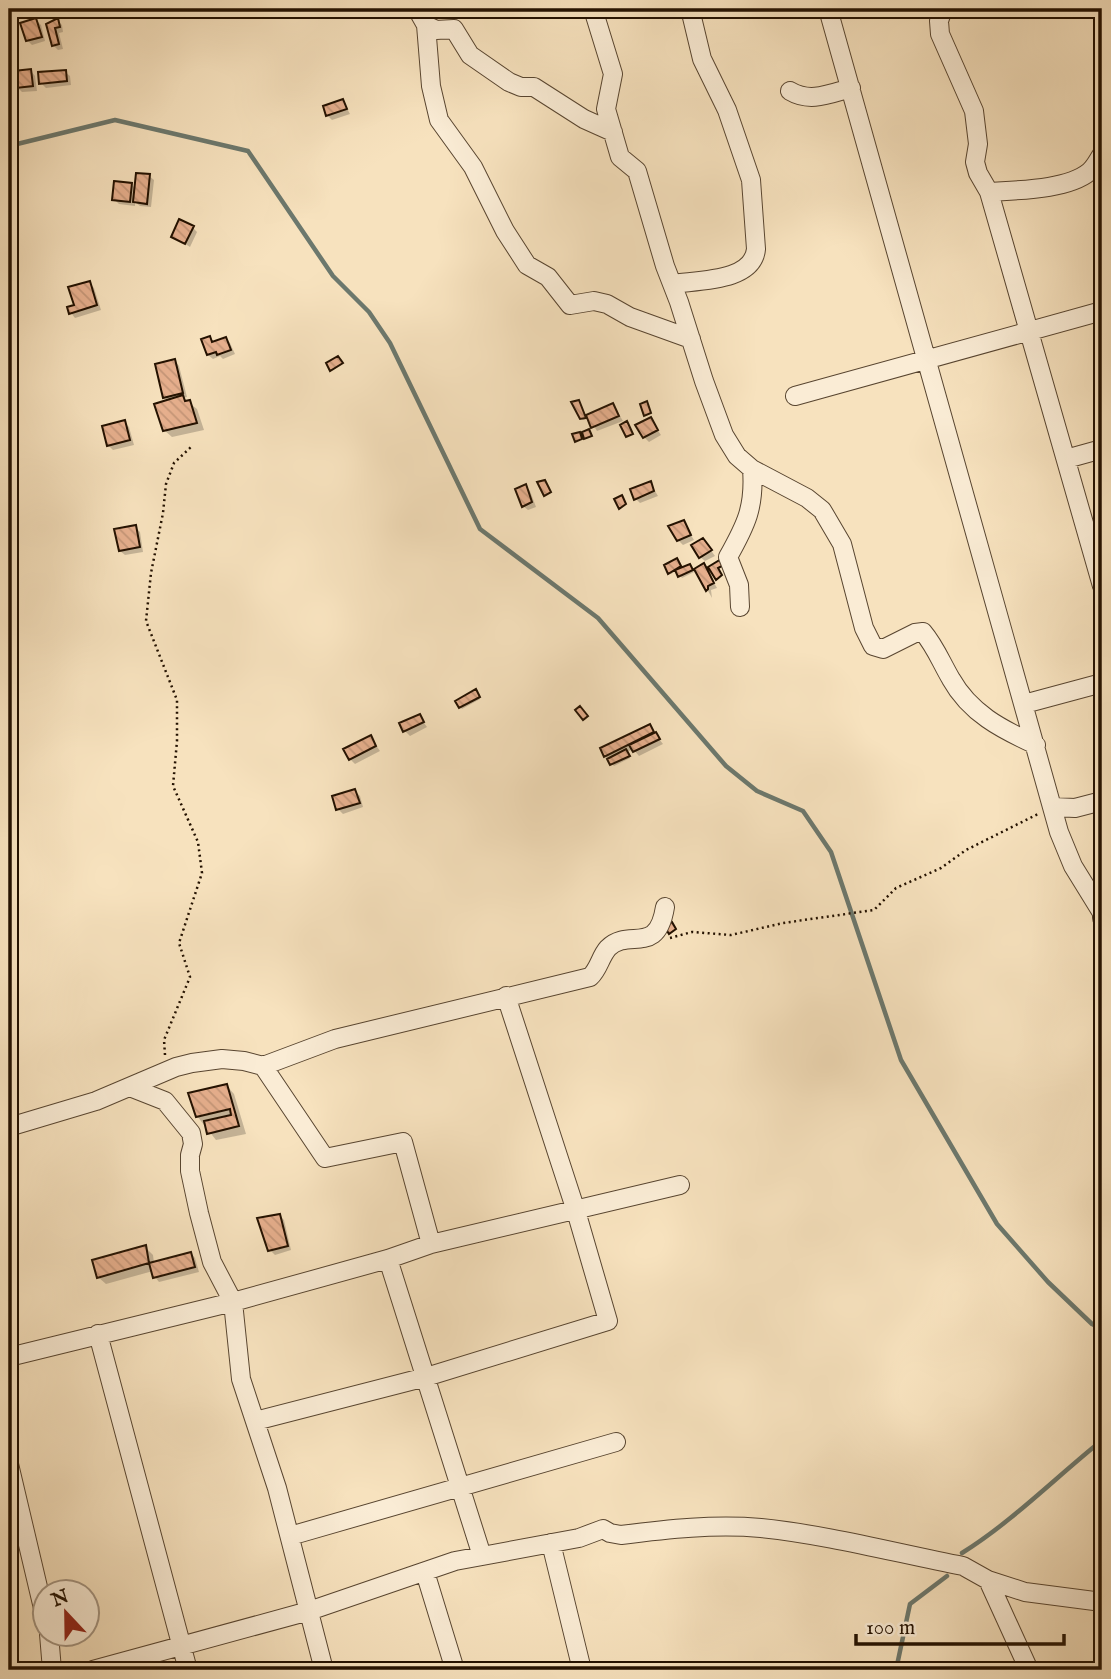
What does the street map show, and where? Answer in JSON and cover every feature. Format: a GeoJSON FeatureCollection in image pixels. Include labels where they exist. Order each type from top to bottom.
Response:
{"type":"FeatureCollection","features":[{"type":"Feature","properties":{"kind":"street"},"geometry":{"type":"LineString","coordinates":[[593,9],[612,74],[606,109],[620,157],[637,171],[672,284],[724,435],[737,456],[752,469],[807,498],[822,510],[842,544],[864,628],[873,646],[883,649],[915,633],[923,632],[937,650],[961,695],[974,709],[995,725],[1036,745]]}},
{"type":"Feature","properties":{"kind":"street"},"geometry":{"type":"LineString","coordinates":[[672,284],[740,273],[754,259],[756,249],[751,180],[727,110],[702,59],[690,9]]}},
{"type":"Feature","properties":{"kind":"street"},"geometry":{"type":"LineString","coordinates":[[828,9],[1059,832],[1073,866],[1102,913],[1102,918]]}},
{"type":"Feature","properties":{"kind":"street"},"geometry":{"type":"LineString","coordinates":[[943,9],[939,21],[940,34],[974,111],[978,144],[975,162],[978,173],[989,192],[1066,459],[1099,562],[1102,586]]}},
{"type":"Feature","properties":{"kind":"street"},"geometry":{"type":"LineString","coordinates":[[422,17],[436,30],[454,29],[470,54],[509,82],[521,87],[537,88],[584,119],[614,132]]}},
{"type":"Feature","properties":{"kind":"street"},"geometry":{"type":"LineString","coordinates":[[422,17],[431,86],[439,120],[473,167],[505,230],[527,265],[548,277],[570,304],[594,300],[691,340]]}},
{"type":"Feature","properties":{"kind":"street"},"geometry":{"type":"LineString","coordinates":[[790,91],[811,99],[850,88]]}},
{"type":"Feature","properties":{"kind":"street"},"geometry":{"type":"LineString","coordinates":[[989,192],[1065,183],[1087,174],[1102,154]]}},
{"type":"Feature","properties":{"kind":"street"},"geometry":{"type":"LineString","coordinates":[[795,396],[1102,311]]}},
{"type":"Feature","properties":{"kind":"street"},"geometry":{"type":"LineString","coordinates":[[1066,459],[1102,449]]}},
{"type":"Feature","properties":{"kind":"street"},"geometry":{"type":"LineString","coordinates":[[740,607],[739,585],[728,557],[747,521],[753,486],[752,469]]}},
{"type":"Feature","properties":{"kind":"street"},"geometry":{"type":"LineString","coordinates":[[1024,704],[1102,683]]}},
{"type":"Feature","properties":{"kind":"street"},"geometry":{"type":"LineString","coordinates":[[1053,807],[1075,808],[1102,801]]}},
{"type":"Feature","properties":{"kind":"street"},"geometry":{"type":"LineString","coordinates":[[9,1127],[96,1101],[192,1063],[222,1059],[263,1066],[335,1040],[590,977],[596,972],[606,950],[614,944],[657,932],[662,926],[665,907]]}},
{"type":"Feature","properties":{"kind":"street"},"geometry":{"type":"LineString","coordinates":[[255,1421],[426,1377],[608,1321],[576,1211],[506,996]]}},
{"type":"Feature","properties":{"kind":"street"},"geometry":{"type":"LineString","coordinates":[[263,1066],[325,1158],[403,1142],[431,1244]]}},
{"type":"Feature","properties":{"kind":"street"},"geometry":{"type":"LineString","coordinates":[[132,1088],[165,1101],[191,1133],[193,1144],[190,1171],[199,1213],[212,1262],[233,1303],[242,1379],[277,1488],[324,1670]]}},
{"type":"Feature","properties":{"kind":"street"},"geometry":{"type":"LineString","coordinates":[[9,1357],[233,1303],[431,1244],[680,1185]]}},
{"type":"Feature","properties":{"kind":"street"},"geometry":{"type":"LineString","coordinates":[[388,1259],[482,1556]]}},
{"type":"Feature","properties":{"kind":"street"},"geometry":{"type":"LineString","coordinates":[[98,1335],[188,1670]]}},
{"type":"Feature","properties":{"kind":"street"},"geometry":{"type":"LineString","coordinates":[[290,1536],[616,1441]]}},
{"type":"Feature","properties":{"kind":"street"},"geometry":{"type":"LineString","coordinates":[[9,1464],[36,1578]]}},
{"type":"Feature","properties":{"kind":"street"},"geometry":{"type":"LineString","coordinates":[[93,1670],[309,1611],[455,1561],[579,1538],[603,1529],[621,1535],[687,1528],[761,1528],[963,1566],[988,1580],[1025,1592],[1102,1602]]}},
{"type":"Feature","properties":{"kind":"street"},"geometry":{"type":"LineString","coordinates":[[551,1543],[582,1670]]}},
{"type":"Feature","properties":{"kind":"street"},"geometry":{"type":"LineString","coordinates":[[425,1572],[455,1670]]}},
{"type":"Feature","properties":{"kind":"street"},"geometry":{"type":"LineString","coordinates":[[988,1580],[1029,1670]]}},
{"type":"Feature","properties":{"kind":"street"},"geometry":{"type":"LineString","coordinates":[[50,1648],[52,1670]]}},
{"type":"Feature","properties":{"kind":"path"},"geometry":{"type":"LineString","coordinates":[[166,1072],[164,1040],[190,977],[179,943],[202,873],[198,842],[173,786],[177,700],[146,621],[166,484],[174,463],[191,447]]}},
{"type":"Feature","properties":{"kind":"path"},"geometry":{"type":"LineString","coordinates":[[657,932],[665,939],[691,932],[731,935],[783,923],[874,910],[896,888],[941,868],[966,850],[1053,807]]}},
{"type":"Feature","properties":{"kind":"building"},"geometry":{"type":"Polygon","coordinates":[[[36,18],[42,37],[26,41],[20,23],[36,18]]]}},
{"type":"Feature","properties":{"kind":"building"},"geometry":{"type":"Polygon","coordinates":[[[58,18],[60,27],[55,28],[59,44],[52,46],[46,24],[58,18]]]}},
{"type":"Feature","properties":{"kind":"building"},"geometry":{"type":"Polygon","coordinates":[[[31,69],[33,86],[16,88],[14,71],[31,69]]]}},
{"type":"Feature","properties":{"kind":"building"},"geometry":{"type":"Polygon","coordinates":[[[66,70],[67,81],[39,84],[38,72],[66,70]]]}},
{"type":"Feature","properties":{"kind":"building"},"geometry":{"type":"Polygon","coordinates":[[[343,99],[347,109],[326,116],[323,106],[343,99]]]}},
{"type":"Feature","properties":{"kind":"building"},"geometry":{"type":"Polygon","coordinates":[[[136,173],[150,174],[147,204],[133,202],[136,173]]]}},
{"type":"Feature","properties":{"kind":"building"},"geometry":{"type":"Polygon","coordinates":[[[114,181],[132,183],[130,202],[112,200],[114,181]]]}},
{"type":"Feature","properties":{"kind":"building"},"geometry":{"type":"Polygon","coordinates":[[[179,219],[194,226],[185,244],[171,237],[179,219]]]}},
{"type":"Feature","properties":{"kind":"building"},"geometry":{"type":"Polygon","coordinates":[[[90,281],[97,305],[69,314],[67,307],[74,305],[68,287],[90,281]]]}},
{"type":"Feature","properties":{"kind":"building"},"geometry":{"type":"Polygon","coordinates":[[[210,336],[212,342],[226,337],[231,350],[207,355],[201,339],[210,336]]]}},
{"type":"Feature","properties":{"kind":"building"},"geometry":{"type":"Polygon","coordinates":[[[338,356],[343,363],[330,371],[326,363],[338,356]]]}},
{"type":"Feature","properties":{"kind":"building"},"geometry":{"type":"Polygon","coordinates":[[[175,359],[183,393],[163,398],[155,364],[175,359]]]}},
{"type":"Feature","properties":{"kind":"building"},"geometry":{"type":"Polygon","coordinates":[[[183,395],[185,401],[190,400],[197,423],[163,431],[154,404],[183,395]]]}},
{"type":"Feature","properties":{"kind":"building"},"geometry":{"type":"Polygon","coordinates":[[[579,400],[586,418],[580,419],[571,402],[579,400]]]}},
{"type":"Feature","properties":{"kind":"building"},"geometry":{"type":"Polygon","coordinates":[[[647,401],[651,413],[644,416],[640,404],[647,401]]]}},
{"type":"Feature","properties":{"kind":"building"},"geometry":{"type":"Polygon","coordinates":[[[613,403],[619,416],[591,428],[586,415],[613,403]]]}},
{"type":"Feature","properties":{"kind":"building"},"geometry":{"type":"Polygon","coordinates":[[[651,417],[658,430],[643,438],[635,425],[651,417]]]}},
{"type":"Feature","properties":{"kind":"building"},"geometry":{"type":"Polygon","coordinates":[[[125,420],[130,440],[107,446],[102,426],[125,420]]]}},
{"type":"Feature","properties":{"kind":"building"},"geometry":{"type":"Polygon","coordinates":[[[627,421],[633,434],[626,437],[620,425],[627,421]]]}},
{"type":"Feature","properties":{"kind":"building"},"geometry":{"type":"Polygon","coordinates":[[[589,429],[592,436],[584,439],[582,432],[589,429]]]}},
{"type":"Feature","properties":{"kind":"building"},"geometry":{"type":"Polygon","coordinates":[[[580,432],[582,439],[575,442],[572,434],[580,432]]]}},
{"type":"Feature","properties":{"kind":"building"},"geometry":{"type":"Polygon","coordinates":[[[545,480],[551,492],[544,496],[537,482],[545,480]]]}},
{"type":"Feature","properties":{"kind":"building"},"geometry":{"type":"Polygon","coordinates":[[[651,481],[654,491],[634,500],[630,489],[651,481]]]}},
{"type":"Feature","properties":{"kind":"building"},"geometry":{"type":"Polygon","coordinates":[[[526,484],[532,502],[522,507],[515,489],[526,484]]]}},
{"type":"Feature","properties":{"kind":"building"},"geometry":{"type":"Polygon","coordinates":[[[622,495],[626,504],[619,509],[614,499],[622,495]]]}},
{"type":"Feature","properties":{"kind":"building"},"geometry":{"type":"Polygon","coordinates":[[[684,520],[691,535],[677,541],[668,526],[684,520]]]}},
{"type":"Feature","properties":{"kind":"building"},"geometry":{"type":"Polygon","coordinates":[[[136,525],[140,547],[119,551],[114,529],[136,525]]]}},
{"type":"Feature","properties":{"kind":"building"},"geometry":{"type":"Polygon","coordinates":[[[703,538],[712,550],[699,558],[691,545],[703,538]]]}},
{"type":"Feature","properties":{"kind":"building"},"geometry":{"type":"Polygon","coordinates":[[[677,558],[681,566],[668,574],[664,565],[677,558]]]}},
{"type":"Feature","properties":{"kind":"building"},"geometry":{"type":"Polygon","coordinates":[[[723,558],[726,564],[718,568],[722,575],[716,580],[708,567],[723,558]]]}},
{"type":"Feature","properties":{"kind":"building"},"geometry":{"type":"Polygon","coordinates":[[[704,563],[714,583],[708,586],[706,591],[694,569],[704,563]]]}},
{"type":"Feature","properties":{"kind":"building"},"geometry":{"type":"Polygon","coordinates":[[[690,564],[693,570],[678,577],[675,570],[690,564]]]}},
{"type":"Feature","properties":{"kind":"building"},"geometry":{"type":"Polygon","coordinates":[[[476,689],[480,697],[459,708],[455,701],[476,689]]]}},
{"type":"Feature","properties":{"kind":"building"},"geometry":{"type":"Polygon","coordinates":[[[580,706],[588,716],[583,720],[575,710],[580,706]]]}},
{"type":"Feature","properties":{"kind":"building"},"geometry":{"type":"Polygon","coordinates":[[[420,714],[424,722],[403,732],[399,723],[420,714]]]}},
{"type":"Feature","properties":{"kind":"building"},"geometry":{"type":"Polygon","coordinates":[[[650,724],[654,732],[604,757],[600,748],[650,724]]]}},
{"type":"Feature","properties":{"kind":"building"},"geometry":{"type":"Polygon","coordinates":[[[656,732],[660,739],[633,752],[629,745],[656,732]]]}},
{"type":"Feature","properties":{"kind":"building"},"geometry":{"type":"Polygon","coordinates":[[[371,735],[376,746],[349,760],[343,749],[371,735]]]}},
{"type":"Feature","properties":{"kind":"building"},"geometry":{"type":"Polygon","coordinates":[[[626,749],[630,756],[610,765],[607,759],[626,749]]]}},
{"type":"Feature","properties":{"kind":"building"},"geometry":{"type":"Polygon","coordinates":[[[355,789],[360,803],[336,810],[332,796],[355,789]]]}},
{"type":"Feature","properties":{"kind":"building"},"geometry":{"type":"Polygon","coordinates":[[[672,922],[676,929],[669,934],[664,926],[672,922]]]}},
{"type":"Feature","properties":{"kind":"building"},"geometry":{"type":"Polygon","coordinates":[[[227,1084],[239,1126],[207,1134],[204,1121],[231,1115],[230,1109],[196,1117],[188,1093],[227,1084]]]}},
{"type":"Feature","properties":{"kind":"building"},"geometry":{"type":"Polygon","coordinates":[[[280,1214],[288,1246],[268,1251],[257,1218],[280,1214]]]}},
{"type":"Feature","properties":{"kind":"building"},"geometry":{"type":"Polygon","coordinates":[[[146,1245],[149,1263],[97,1278],[92,1260],[146,1245]]]}},
{"type":"Feature","properties":{"kind":"building"},"geometry":{"type":"Polygon","coordinates":[[[191,1252],[195,1267],[153,1278],[149,1263],[191,1252]]]}},
{"type":"Feature","properties":{"kind":"waterway"},"geometry":{"type":"LineString","coordinates":[[9,146],[115,120],[248,151],[333,276],[369,312],[390,343],[480,529],[598,618],[726,766],[757,791],[803,811],[831,852],[901,1060],[997,1224],[1048,1282],[1092,1324],[1102,1329]]}},
{"type":"Feature","properties":{"kind":"waterway"},"geometry":{"type":"LineString","coordinates":[[962,1553],[1014,1515],[1095,1446],[1102,1444]]}},
{"type":"Feature","properties":{"kind":"waterway"},"geometry":{"type":"LineString","coordinates":[[896,1670],[910,1604],[947,1576]]}}]}
